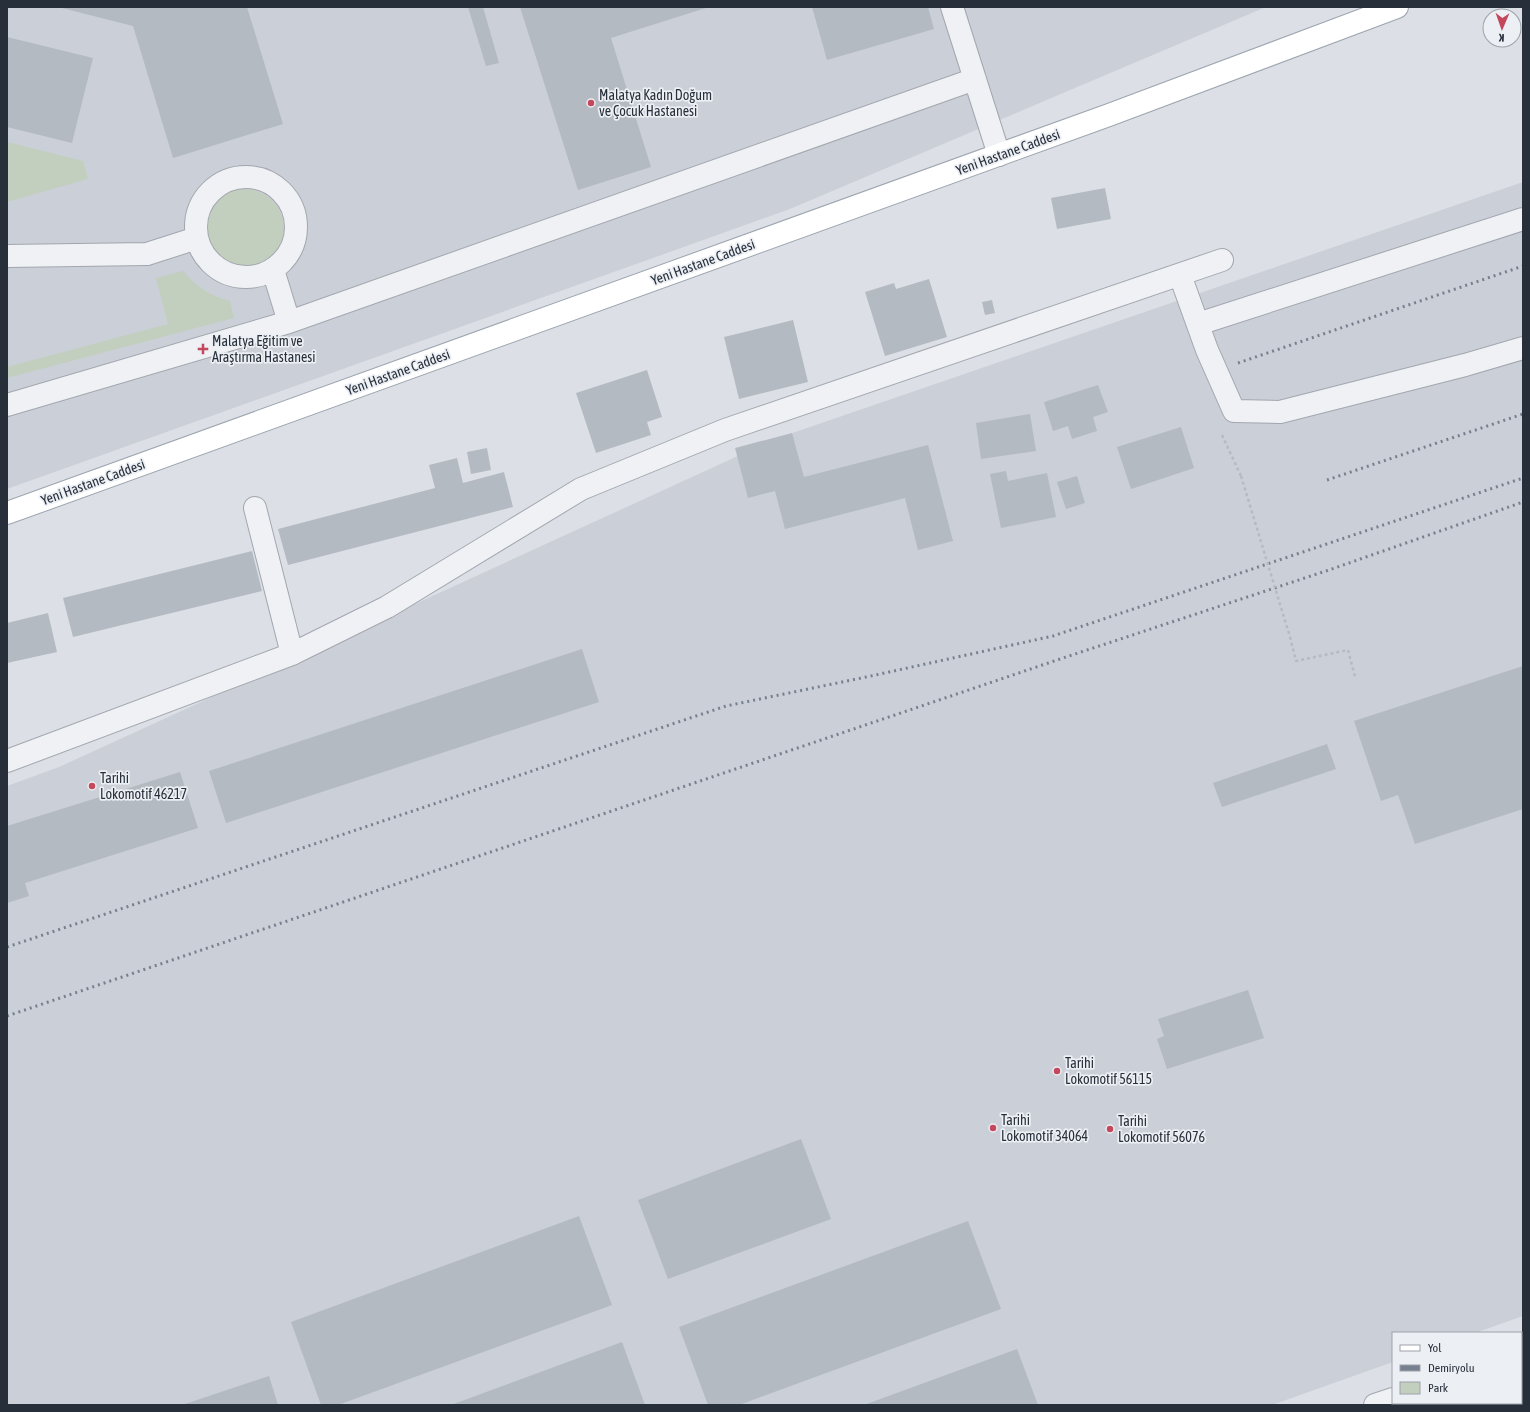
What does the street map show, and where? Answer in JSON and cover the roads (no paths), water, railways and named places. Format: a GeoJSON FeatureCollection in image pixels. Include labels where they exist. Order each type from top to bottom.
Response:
{"type":"FeatureCollection","features":[{"type":"Feature","properties":{"kind":"main road","name":"Yeni Hastane Caddesi"},"geometry":{"type":"LineString","coordinates":[[7,513],[999,155],[1397,7]]}},
{"type":"Feature","properties":{"kind":"street"},"geometry":{"type":"LineString","coordinates":[[952,7],[999,155]]}},
{"type":"Feature","properties":{"kind":"street"},"geometry":{"type":"LineString","coordinates":[[7,405],[289,322],[975,79]]}},
{"type":"Feature","properties":{"kind":"street"},"geometry":{"type":"LineString","coordinates":[[241,176],[258,178],[274,184],[287,196],[295,211],[297,227],[294,244],[286,259],[273,270],[257,276],[241,277],[226,273],[213,265],[203,252],[197,238],[196,221],[201,204],[211,191],[225,181],[241,176]]}},
{"type":"Feature","properties":{"kind":"street"},"geometry":{"type":"LineString","coordinates":[[1198,324],[1523,219]]}},
{"type":"Feature","properties":{"kind":"street"},"geometry":{"type":"LineString","coordinates":[[7,256],[147,254],[197,238]]}},
{"type":"Feature","properties":{"kind":"street"},"geometry":{"type":"LineString","coordinates":[[7,762],[292,654],[387,608],[581,489],[725,430],[1222,260]]}},
{"type":"Feature","properties":{"kind":"street"},"geometry":{"type":"LineString","coordinates":[[273,270],[289,322]]}},
{"type":"Feature","properties":{"kind":"street"},"geometry":{"type":"LineString","coordinates":[[1180,275],[1207,350],[1234,410],[1280,412],[1465,365],[1523,348]]}},
{"type":"Feature","properties":{"kind":"street"},"geometry":{"type":"LineString","coordinates":[[255,508],[292,654]]}},
{"type":"Feature","properties":{"kind":"street"},"geometry":{"type":"LineString","coordinates":[[1375,1405],[1392,1399]]}},
{"type":"Feature","properties":{"kind":"railway"},"geometry":{"type":"LineString","coordinates":[[1238,363],[1523,266]]}},
{"type":"Feature","properties":{"kind":"railway"},"geometry":{"type":"LineString","coordinates":[[1327,480],[1523,414]]}},
{"type":"Feature","properties":{"kind":"railway"},"geometry":{"type":"LineString","coordinates":[[7,947],[726,706],[1053,636],[1523,478]]}},
{"type":"Feature","properties":{"kind":"railway"},"geometry":{"type":"LineString","coordinates":[[7,1016],[1063,658],[1329,570],[1523,502]]}},
{"type":"Feature","properties":{"kind":"place","name":"Malatya Kadın Doğum ve Çocuk Hastanesi"},"geometry":{"type":"Point","coordinates":[591,103]}},
{"type":"Feature","properties":{"kind":"place","name":"Malatya Eğitim ve Araştırma Hastanesi"},"geometry":{"type":"Point","coordinates":[203,349]}},
{"type":"Feature","properties":{"kind":"place","name":"Tarihi Lokomotif 46217"},"geometry":{"type":"Point","coordinates":[92,786]}},
{"type":"Feature","properties":{"kind":"place","name":"Tarihi Lokomotif 56115"},"geometry":{"type":"Point","coordinates":[1057,1071]}},
{"type":"Feature","properties":{"kind":"place","name":"Tarihi Lokomotif 34064"},"geometry":{"type":"Point","coordinates":[993,1128]}},
{"type":"Feature","properties":{"kind":"place","name":"Tarihi Lokomotif 56076"},"geometry":{"type":"Point","coordinates":[1110,1129]}}]}
